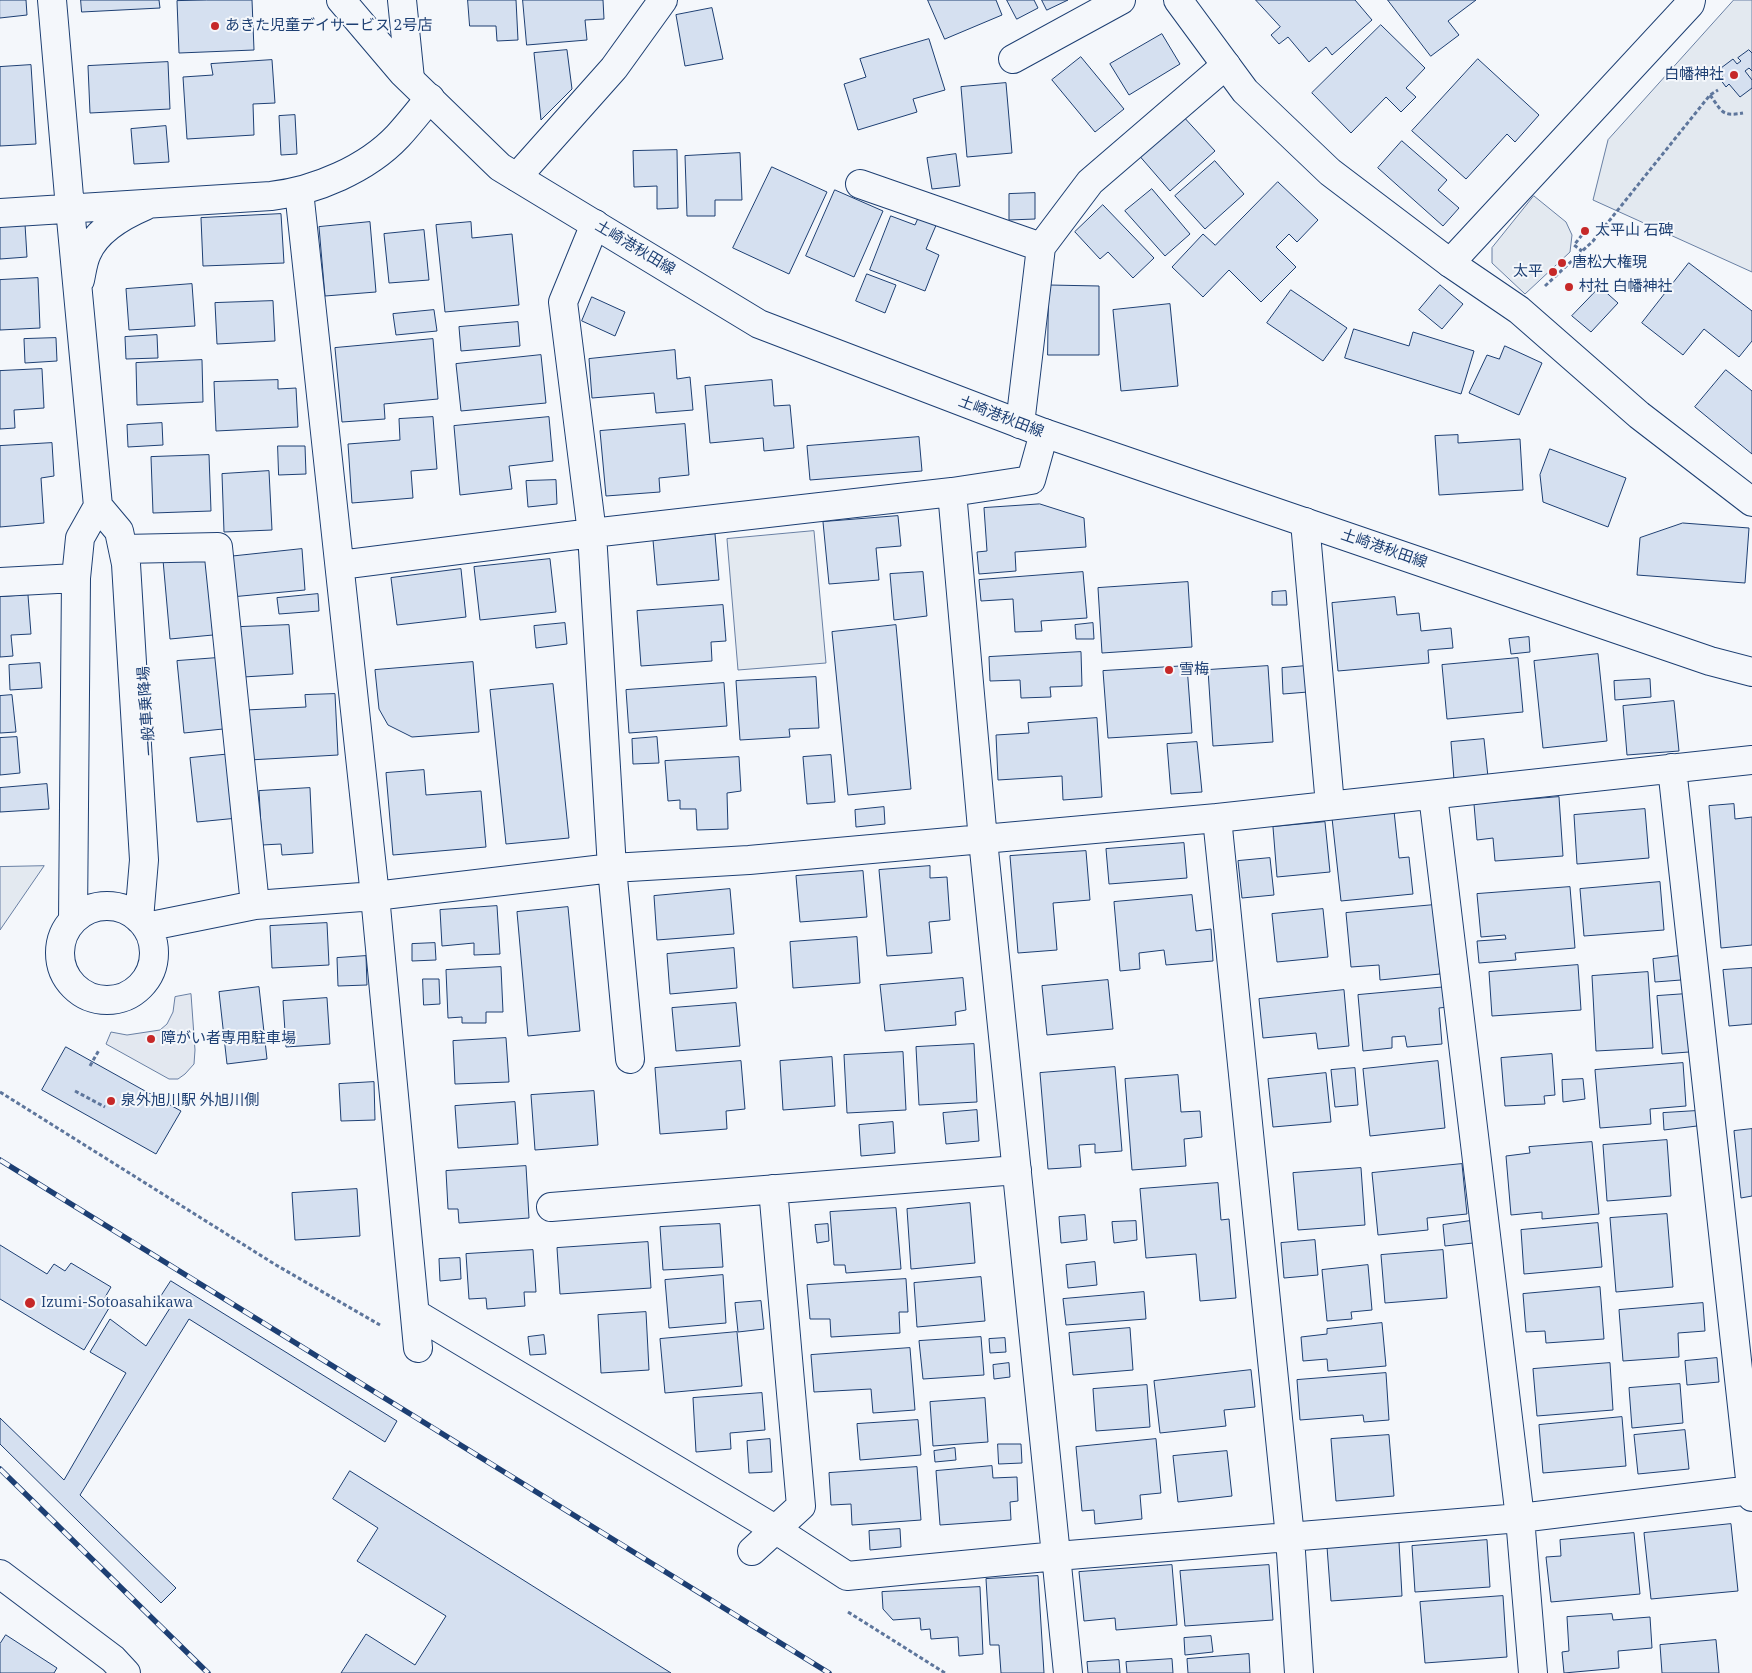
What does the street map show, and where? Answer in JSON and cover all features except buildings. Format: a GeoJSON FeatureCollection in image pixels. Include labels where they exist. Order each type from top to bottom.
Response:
{"type":"FeatureCollection","features":[{"type":"Feature","properties":{"kind":"street"},"geometry":{"type":"LineString","coordinates":[[52,0],[98,506],[119,531],[124,557],[144,860],[143,923]]}},
{"type":"Feature","properties":{"kind":"street","name":"土崎港秋田線"},"geometry":{"type":"LineString","coordinates":[[341,0],[410,80],[500,166],[759,324],[1032,428],[1710,661],[1752,672]]}},
{"type":"Feature","properties":{"kind":"street"},"geometry":{"type":"LineString","coordinates":[[402,0],[410,80]]}},
{"type":"Feature","properties":{"kind":"street"},"geometry":{"type":"LineString","coordinates":[[517,177],[614,68],[664,0]]}},
{"type":"Feature","properties":{"kind":"street"},"geometry":{"type":"LineString","coordinates":[[1013,60],[1121,0]]}},
{"type":"Feature","properties":{"kind":"street"},"geometry":{"type":"LineString","coordinates":[[1178,0],[1245,91],[1330,172],[1450,263],[1519,310],[1639,415],[1752,502]]}},
{"type":"Feature","properties":{"kind":"street"},"geometry":{"type":"LineString","coordinates":[[1450,263],[1684,11],[1691,0]]}},
{"type":"Feature","properties":{"kind":"street"},"geometry":{"type":"LineString","coordinates":[[340,565],[592,533],[952,492],[1031,480],[1041,247],[1090,182],[1226,65]]}},
{"type":"Feature","properties":{"kind":"street"},"geometry":{"type":"LineString","coordinates":[[0,214],[271,196],[300,191],[356,168],[377,153],[397,138],[430,98]]}},
{"type":"Feature","properties":{"kind":"street"},"geometry":{"type":"LineString","coordinates":[[860,184],[1041,247]]}},
{"type":"Feature","properties":{"kind":"street"},"geometry":{"type":"LineString","coordinates":[[300,191],[375,896],[418,1348]]}},
{"type":"Feature","properties":{"kind":"street"},"geometry":{"type":"LineString","coordinates":[[78,293],[87,252],[98,237],[122,218],[151,203]]}},
{"type":"Feature","properties":{"kind":"street"},"geometry":{"type":"LineString","coordinates":[[594,224],[563,302],[592,533],[612,868],[630,1059]]}},
{"type":"Feature","properties":{"kind":"street"},"geometry":{"type":"LineString","coordinates":[[952,492],[984,840],[1068,1673]]}},
{"type":"Feature","properties":{"kind":"street"},"geometry":{"type":"LineString","coordinates":[[73,920],[76,578],[80,538],[98,506]]}},
{"type":"Feature","properties":{"kind":"street"},"geometry":{"type":"LineString","coordinates":[[1305,522],[1330,805]]}},
{"type":"Feature","properties":{"kind":"street"},"geometry":{"type":"LineString","coordinates":[[124,557],[218,547],[255,905]]}},
{"type":"Feature","properties":{"kind":"street"},"geometry":{"type":"LineString","coordinates":[[0,582],[76,578]]}},
{"type":"Feature","properties":{"kind":"street"},"geometry":{"type":"LineString","coordinates":[[143,923],[255,905],[375,896],[612,868],[749,860],[1217,818],[1752,760]]}},
{"type":"Feature","properties":{"kind":"street"},"geometry":{"type":"LineString","coordinates":[[416,1314],[775,1529],[847,1576],[1057,1556],[1520,1518],[1752,1492],[1672,768]]}},
{"type":"Feature","properties":{"kind":"street"},"geometry":{"type":"LineString","coordinates":[[1433,795],[1520,1518],[1533,1673]]}},
{"type":"Feature","properties":{"kind":"street"},"geometry":{"type":"LineString","coordinates":[[1217,818],[1290,1537],[1299,1673]]}},
{"type":"Feature","properties":{"kind":"street"},"geometry":{"type":"LineString","coordinates":[[109,905],[123,909],[143,923],[153,940],[154,956],[151,970],[143,983],[132,993],[118,999],[103,1000],[87,996],[74,987],[64,974],[59,958],[60,942],[67,927],[78,915],[92,907],[109,905]]}},
{"type":"Feature","properties":{"kind":"street"},"geometry":{"type":"LineString","coordinates":[[551,1207],[1017,1170]]}},
{"type":"Feature","properties":{"kind":"street"},"geometry":{"type":"LineString","coordinates":[[752,1552],[801,1506],[773,1189]]}},
{"type":"Feature","properties":{"kind":"street"},"geometry":{"type":"LineString","coordinates":[[0,1574],[114,1668]]}},
{"type":"Feature","properties":{"kind":"path"},"geometry":{"type":"LineString","coordinates":[[1519,310],[1593,240],[1710,95],[1718,90]]}},
{"type":"Feature","properties":{"kind":"path"},"geometry":{"type":"LineString","coordinates":[[1710,95],[1723,113],[1730,115],[1743,113]]}},
{"type":"Feature","properties":{"kind":"path"},"geometry":{"type":"LineString","coordinates":[[1582,235],[1574,245],[1582,251]]}},
{"type":"Feature","properties":{"kind":"path"},"geometry":{"type":"LineString","coordinates":[[90,1066],[99,1050]]}},
{"type":"Feature","properties":{"kind":"path"},"geometry":{"type":"LineString","coordinates":[[75,1090],[105,1107]]}},
{"type":"Feature","properties":{"kind":"path"},"geometry":{"type":"LineString","coordinates":[[0,1092],[276,1265]]}},
{"type":"Feature","properties":{"kind":"shaded area"},"geometry":{"type":"Polygon","coordinates":[[[1734,0],[1752,0],[1752,272],[1593,200],[1608,140],[1734,0]]]}},
{"type":"Feature","properties":{"kind":"shaded area"},"geometry":{"type":"Polygon","coordinates":[[[1534,196],[1566,222],[1572,235],[1570,252],[1525,294],[1492,263],[1492,248],[1534,196]]]}},
{"type":"Feature","properties":{"kind":"shaded area"},"geometry":{"type":"Polygon","coordinates":[[[814,531],[826,663],[738,670],[727,539],[814,531]]]}},
{"type":"Feature","properties":{"kind":"shaded area"},"geometry":{"type":"Polygon","coordinates":[[[44,866],[0,930],[0,867],[44,866]]]}},
{"type":"Feature","properties":{"kind":"shaded area","name":"障がい者専用駐車場"},"geometry":{"type":"Polygon","coordinates":[[[191,994],[195,1050],[194,1064],[178,1079],[169,1079],[106,1044],[111,1032],[127,1035],[160,1030],[167,1024],[173,1012],[175,997],[191,994]]]}},
{"type":"Feature","properties":{"kind":"railway"},"geometry":{"type":"LineString","coordinates":[[0,1160],[829,1673]]}},
{"type":"Feature","properties":{"kind":"railway"},"geometry":{"type":"LineString","coordinates":[[0,1469],[208,1673]]}},
{"type":"Feature","properties":{"kind":"place","name":"あきた児童デイサービス 2号店"},"geometry":{"type":"Point","coordinates":[215,26]}},
{"type":"Feature","properties":{"kind":"place","name":"白幡神社"},"geometry":{"type":"Point","coordinates":[1734,75]}},
{"type":"Feature","properties":{"kind":"place","name":"太平山 石碑"},"geometry":{"type":"Point","coordinates":[1585,231]}},
{"type":"Feature","properties":{"kind":"place","name":"唐松大権現"},"geometry":{"type":"Point","coordinates":[1562,263]}},
{"type":"Feature","properties":{"kind":"place","name":"太平"},"geometry":{"type":"Point","coordinates":[1553,272]}},
{"type":"Feature","properties":{"kind":"place","name":"村社 白幡神社"},"geometry":{"type":"Point","coordinates":[1569,287]}},
{"type":"Feature","properties":{"kind":"place","name":"雪梅"},"geometry":{"type":"Point","coordinates":[1169,670]}},
{"type":"Feature","properties":{"kind":"place","name":"障がい者専用駐車場"},"geometry":{"type":"Point","coordinates":[151,1039]}},
{"type":"Feature","properties":{"kind":"place","name":"泉外旭川駅 外旭川側"},"geometry":{"type":"Point","coordinates":[111,1101]}},
{"type":"Feature","properties":{"kind":"place","name":"Izumi-Sotoasahikawa"},"geometry":{"type":"Point","coordinates":[30,1303]}}]}
